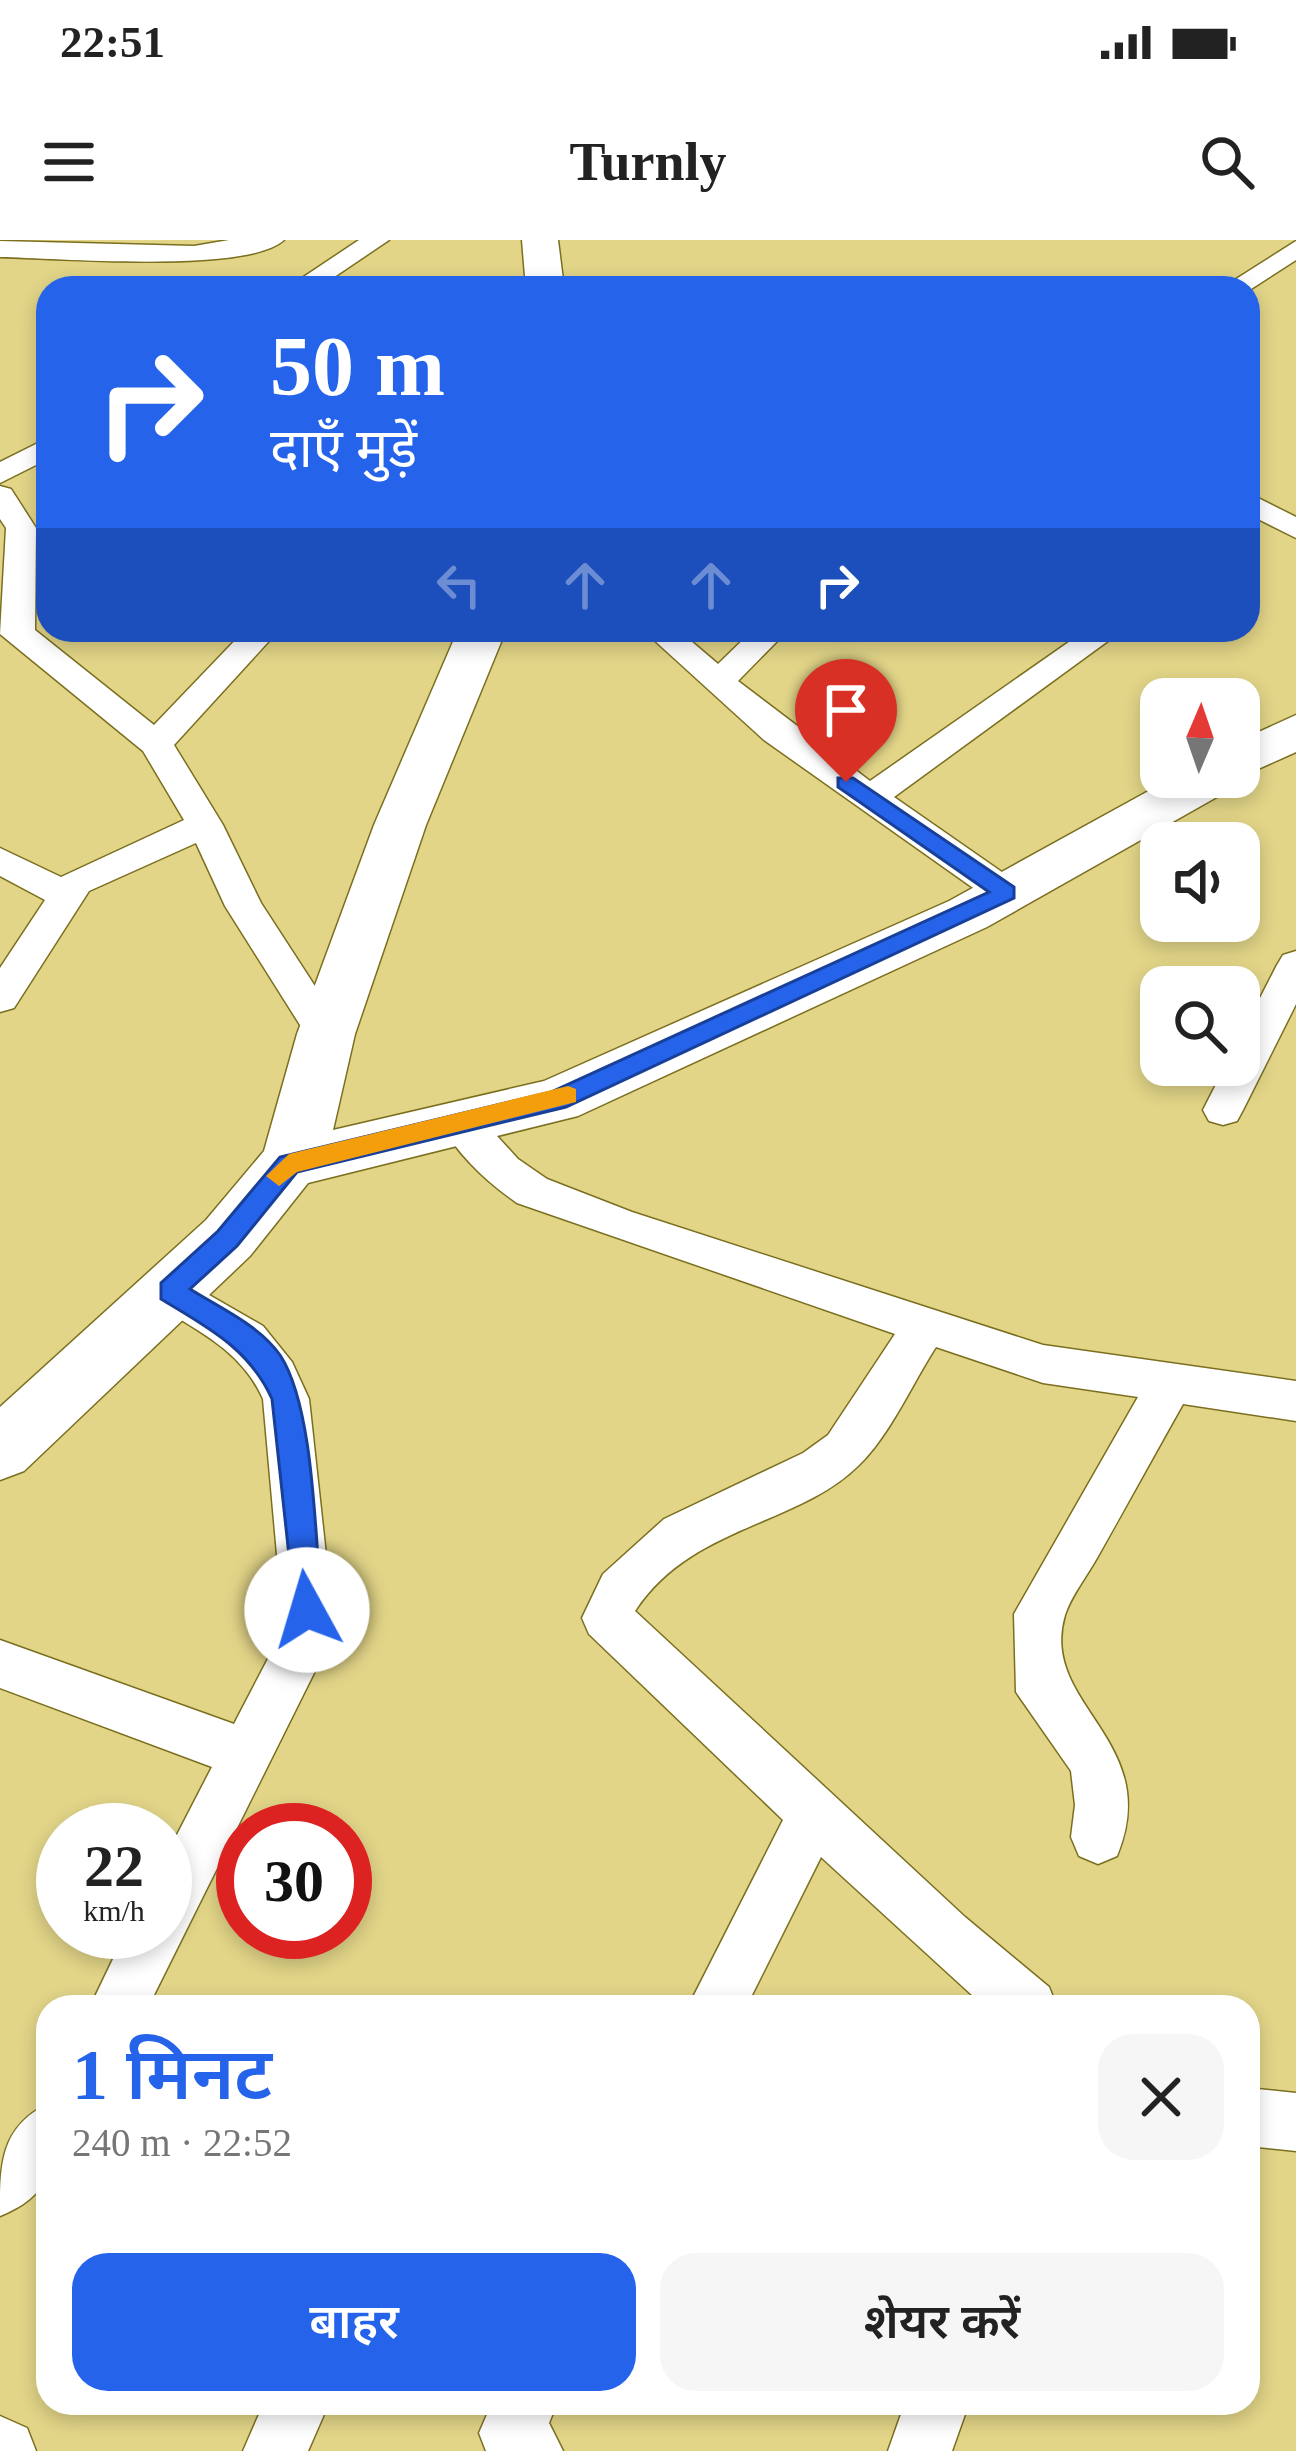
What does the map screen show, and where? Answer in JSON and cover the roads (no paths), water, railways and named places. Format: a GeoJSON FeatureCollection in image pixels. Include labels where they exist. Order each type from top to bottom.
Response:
{"type":"FeatureCollection","features":[{"type":"Feature","properties":{"kind":"main road"},"geometry":{"type":"LineString","coordinates":[[540,240],[544,276]]}},
{"type":"Feature","properties":{"kind":"main road"},"geometry":{"type":"LineString","coordinates":[[0,1450],[228,1238],[289,1164],[304,1128],[326,1034],[400,825],[477,642]]}},
{"type":"Feature","properties":{"kind":"main road"},"geometry":{"type":"LineString","coordinates":[[1260,750],[1296,730]]}},
{"type":"Feature","properties":{"kind":"main road"},"geometry":{"type":"LineString","coordinates":[[289,1164],[557,1100],[1006,893],[1176,798]]}},
{"type":"Feature","properties":{"kind":"street"},"geometry":{"type":"LineString","coordinates":[[0,249],[194,254],[271,240]]}},
{"type":"Feature","properties":{"kind":"street"},"geometry":{"type":"LineString","coordinates":[[319,276],[376,240]]}},
{"type":"Feature","properties":{"kind":"street"},"geometry":{"type":"LineString","coordinates":[[1254,276],[1296,249]]}},
{"type":"Feature","properties":{"kind":"street"},"geometry":{"type":"LineString","coordinates":[[0,474],[36,454]]}},
{"type":"Feature","properties":{"kind":"street"},"geometry":{"type":"LineString","coordinates":[[0,495],[21,528],[9,623],[156,745],[205,825],[244,906],[326,1034]]}},
{"type":"Feature","properties":{"kind":"street"},"geometry":{"type":"LineString","coordinates":[[1260,509],[1296,529]]}},
{"type":"Feature","properties":{"kind":"street"},"geometry":{"type":"LineString","coordinates":[[156,745],[252,642]]}},
{"type":"Feature","properties":{"kind":"street"},"geometry":{"type":"LineString","coordinates":[[674,642],[776,732],[1006,893]]}},
{"type":"Feature","properties":{"kind":"street"},"geometry":{"type":"LineString","coordinates":[[720,680],[760,642]]}},
{"type":"Feature","properties":{"kind":"street"},"geometry":{"type":"LineString","coordinates":[[869,798],[1090,642]]}},
{"type":"Feature","properties":{"kind":"street"},"geometry":{"type":"LineString","coordinates":[[0,998],[67,896],[85,877],[205,825]]}},
{"type":"Feature","properties":{"kind":"street"},"geometry":{"type":"LineString","coordinates":[[0,860],[67,896]]}},
{"type":"Feature","properties":{"kind":"street"},"geometry":{"type":"LineString","coordinates":[[1223,1110],[1296,965]]}},
{"type":"Feature","properties":{"kind":"street"},"geometry":{"type":"LineString","coordinates":[[461,1123],[503,1171],[532,1192],[1042,1364],[1296,1402]]}},
{"type":"Feature","properties":{"kind":"street"},"geometry":{"type":"LineString","coordinates":[[171,1291],[247,1339],[269,1362],[286,1399],[307,1610],[296,1656],[192,1862]]}},
{"type":"Feature","properties":{"kind":"street"},"geometry":{"type":"LineString","coordinates":[[926,1325],[845,1449],[820,1468],[681,1534],[610,1605],[608,1618],[614,1629],[814,1815],[1016,1995]]}},
{"type":"Feature","properties":{"kind":"street"},"geometry":{"type":"LineString","coordinates":[[1098,1837],[1102,1805],[1097,1771],[1087,1747],[1042,1692],[1039,1614],[1171,1382]]}},
{"type":"Feature","properties":{"kind":"street"},"geometry":{"type":"LineString","coordinates":[[0,1664],[247,1754]]}},
{"type":"Feature","properties":{"kind":"street"},"geometry":{"type":"LineString","coordinates":[[722,1995],[814,1815]]}},
{"type":"Feature","properties":{"kind":"street"},"geometry":{"type":"LineString","coordinates":[[124,1995],[142,1959]]}},
{"type":"Feature","properties":{"kind":"street"},"geometry":{"type":"LineString","coordinates":[[1260,2118],[1296,2122]]}},
{"type":"Feature","properties":{"kind":"street"},"geometry":{"type":"LineString","coordinates":[[0,2186],[13,2178],[36,2149]]}},
{"type":"Feature","properties":{"kind":"street"},"geometry":{"type":"LineString","coordinates":[[275,2451],[292,2415]]}},
{"type":"Feature","properties":{"kind":"street"},"geometry":{"type":"LineString","coordinates":[[520,2415],[511,2434],[531,2451]]}},
{"type":"Feature","properties":{"kind":"street"},"geometry":{"type":"LineString","coordinates":[[920,2451],[933,2415]]}}]}
